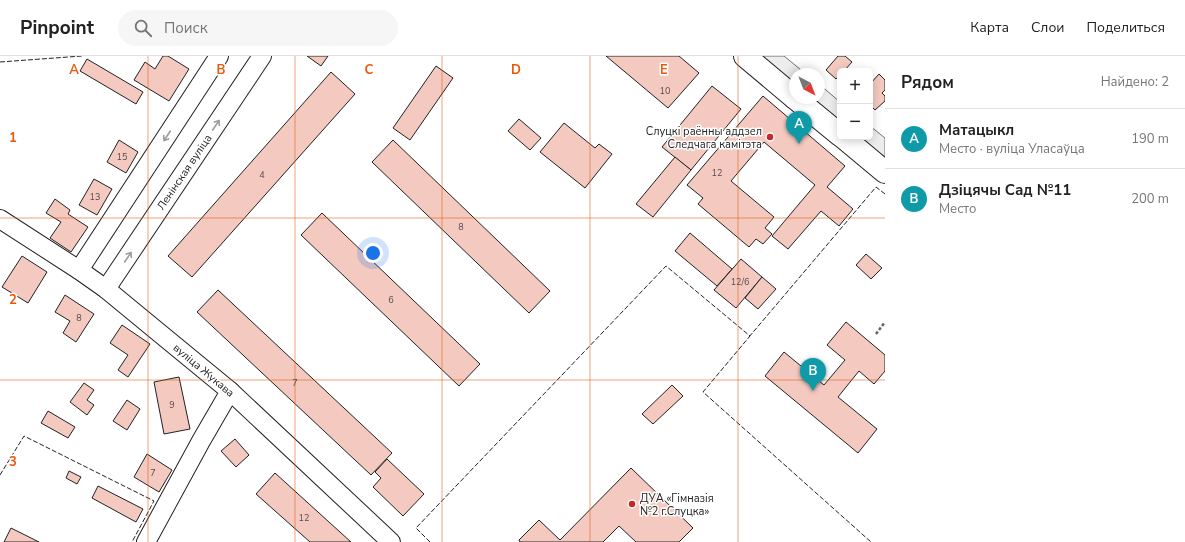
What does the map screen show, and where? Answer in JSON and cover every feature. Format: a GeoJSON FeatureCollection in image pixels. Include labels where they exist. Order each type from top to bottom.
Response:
{"type":"FeatureCollection","features":[{"type":"Feature","properties":{"kind":"main road"},"geometry":{"type":"LineString","coordinates":[[745,56],[789,93]]}},
{"type":"Feature","properties":{"kind":"main road"},"geometry":{"type":"LineString","coordinates":[[802,104],[837,133]]}},
{"type":"Feature","properties":{"kind":"main road"},"geometry":{"type":"LineString","coordinates":[[847,140],[885,172]]}},
{"type":"Feature","properties":{"kind":"street"},"geometry":{"type":"LineString","coordinates":[[79,270],[219,56]]}},
{"type":"Feature","properties":{"kind":"street","name":"Ленінская вуліца"},"geometry":{"type":"LineString","coordinates":[[106,289],[262,56]]}},
{"type":"Feature","properties":{"kind":"street","name":"вуліца Жукава"},"geometry":{"type":"LineString","coordinates":[[0,219],[106,289],[230,391],[391,542]]}},
{"type":"Feature","properties":{"kind":"street"},"geometry":{"type":"LineString","coordinates":[[146,542],[230,391]]}},
{"type":"Feature","properties":{"kind":"path"},"geometry":{"type":"LineString","coordinates":[[876,334],[885,322]]}},
{"type":"Feature","properties":{"kind":"shaded area"},"geometry":{"type":"Polygon","coordinates":[[[758,56],[784,56],[799,68],[789,68],[789,81],[758,56]]]}},
{"type":"Feature","properties":{"kind":"shaded area"},"geometry":{"type":"Polygon","coordinates":[[[825,89],[837,99],[837,120],[818,104],[825,104],[825,89]]]}},
{"type":"Feature","properties":{"kind":"shaded area"},"geometry":{"type":"Polygon","coordinates":[[[873,128],[885,138],[885,157],[863,140],[873,140],[873,128]]]}},
{"type":"Feature","properties":{"kind":"building"},"geometry":{"type":"Polygon","coordinates":[[[163,56],[168,56],[189,69],[169,101],[134,80],[145,62],[155,69],[163,56]]]}},
{"type":"Feature","properties":{"kind":"building"},"geometry":{"type":"Polygon","coordinates":[[[307,56],[328,56],[321,66],[307,56]]]}},
{"type":"Feature","properties":{"kind":"building"},"geometry":{"type":"Polygon","coordinates":[[[606,56],[679,56],[699,73],[668,108],[606,56]]]}},
{"type":"Feature","properties":{"kind":"building"},"geometry":{"type":"Polygon","coordinates":[[[838,56],[845,56],[852,62],[847,68],[837,68],[836,79],[826,70],[838,56]]]}},
{"type":"Feature","properties":{"kind":"building"},"geometry":{"type":"Polygon","coordinates":[[[87,59],[143,92],[136,104],[80,71],[87,59]]]}},
{"type":"Feature","properties":{"kind":"building"},"geometry":{"type":"Polygon","coordinates":[[[436,66],[453,78],[410,140],[393,128],[436,66]]]}},
{"type":"Feature","properties":{"kind":"building"},"geometry":{"type":"Polygon","coordinates":[[[331,72],[355,94],[192,277],[168,256],[331,72]]]}},
{"type":"Feature","properties":{"kind":"building"},"geometry":{"type":"Polygon","coordinates":[[[879,74],[885,80],[885,90],[882,93],[885,96],[885,101],[875,110],[873,108],[873,81],[879,74]]]}},
{"type":"Feature","properties":{"kind":"building"},"geometry":{"type":"Polygon","coordinates":[[[712,86],[741,109],[691,170],[662,147],[712,86]]]}},
{"type":"Feature","properties":{"kind":"building"},"geometry":{"type":"Polygon","coordinates":[[[763,96],[845,166],[827,187],[853,209],[839,226],[821,211],[788,249],[772,236],[815,185],[764,142],[731,181],[774,217],[765,228],[772,234],[763,244],[756,239],[749,247],[698,204],[703,198],[687,185],[763,96]]]}},
{"type":"Feature","properties":{"kind":"building"},"geometry":{"type":"Polygon","coordinates":[[[519,119],[541,138],[530,150],[508,131],[519,119]]]}},
{"type":"Feature","properties":{"kind":"building"},"geometry":{"type":"Polygon","coordinates":[[[564,123],[595,148],[599,144],[612,154],[585,188],[540,152],[564,123]]]}},
{"type":"Feature","properties":{"kind":"building"},"geometry":{"type":"Polygon","coordinates":[[[119,140],[138,152],[126,173],[107,162],[119,140]]]}},
{"type":"Feature","properties":{"kind":"building"},"geometry":{"type":"Polygon","coordinates":[[[393,140],[550,291],[529,313],[372,162],[393,140]]]}},
{"type":"Feature","properties":{"kind":"building"},"geometry":{"type":"Polygon","coordinates":[[[675,157],[691,170],[653,217],[636,204],[675,157]]]}},
{"type":"Feature","properties":{"kind":"building"},"geometry":{"type":"Polygon","coordinates":[[[94,179],[112,189],[97,215],[79,205],[94,179]]]}},
{"type":"Feature","properties":{"kind":"building"},"geometry":{"type":"Polygon","coordinates":[[[55,199],[70,210],[68,214],[88,227],[71,252],[50,238],[61,222],[46,213],[55,199]]]}},
{"type":"Feature","properties":{"kind":"building"},"geometry":{"type":"Polygon","coordinates":[[[322,213],[480,364],[459,386],[301,235],[322,213]]]}},
{"type":"Feature","properties":{"kind":"building"},"geometry":{"type":"Polygon","coordinates":[[[690,233],[732,269],[717,286],[675,251],[690,233]]]}},
{"type":"Feature","properties":{"kind":"building"},"geometry":{"type":"Polygon","coordinates":[[[866,254],[882,268],[871,279],[856,265],[866,254]]]}},
{"type":"Feature","properties":{"kind":"building"},"geometry":{"type":"Polygon","coordinates":[[[22,256],[47,272],[28,303],[2,287],[22,256]]]}},
{"type":"Feature","properties":{"kind":"building"},"geometry":{"type":"Polygon","coordinates":[[[741,259],[762,277],[736,308],[714,290],[741,259]]]}},
{"type":"Feature","properties":{"kind":"building"},"geometry":{"type":"Polygon","coordinates":[[[762,277],[776,289],[758,309],[745,298],[762,277]]]}},
{"type":"Feature","properties":{"kind":"building"},"geometry":{"type":"Polygon","coordinates":[[[218,290],[392,453],[371,475],[197,312],[218,290]]]}},
{"type":"Feature","properties":{"kind":"building"},"geometry":{"type":"Polygon","coordinates":[[[65,295],[94,314],[76,342],[63,333],[70,321],[55,312],[65,295]]]}},
{"type":"Feature","properties":{"kind":"building"},"geometry":{"type":"Polygon","coordinates":[[[846,322],[885,355],[885,371],[874,384],[859,371],[838,397],[877,429],[858,453],[765,376],[784,352],[824,385],[845,360],[827,345],[846,322]]]}},
{"type":"Feature","properties":{"kind":"building"},"geometry":{"type":"Polygon","coordinates":[[[122,325],[150,344],[128,377],[118,370],[128,355],[110,343],[122,325]]]}},
{"type":"Feature","properties":{"kind":"building"},"geometry":{"type":"Polygon","coordinates":[[[179,377],[190,429],[164,434],[154,382],[179,377]]]}},
{"type":"Feature","properties":{"kind":"building"},"geometry":{"type":"Polygon","coordinates":[[[84,383],[94,390],[87,400],[94,405],[87,415],[70,402],[84,383]]]}},
{"type":"Feature","properties":{"kind":"building"},"geometry":{"type":"Polygon","coordinates":[[[672,385],[683,396],[653,424],[642,414],[672,385]]]}},
{"type":"Feature","properties":{"kind":"building"},"geometry":{"type":"Polygon","coordinates":[[[127,400],[140,409],[127,430],[113,421],[127,400]]]}},
{"type":"Feature","properties":{"kind":"building"},"geometry":{"type":"Polygon","coordinates":[[[48,411],[75,427],[68,438],[41,423],[48,411]]]}},
{"type":"Feature","properties":{"kind":"building"},"geometry":{"type":"Polygon","coordinates":[[[235,439],[249,455],[236,467],[221,451],[235,439]]]}},
{"type":"Feature","properties":{"kind":"building"},"geometry":{"type":"Polygon","coordinates":[[[147,454],[172,470],[159,492],[134,477],[147,454]]]}},
{"type":"Feature","properties":{"kind":"building"},"geometry":{"type":"Polygon","coordinates":[[[387,459],[424,494],[403,516],[373,487],[381,478],[375,472],[387,459]]]}},
{"type":"Feature","properties":{"kind":"building","name":"ДУА «Гімназія №2 г.Слуцка»"},"geometry":{"type":"Polygon","coordinates":[[[631,468],[693,528],[679,542],[636,542],[619,526],[603,542],[520,542],[519,540],[539,520],[560,540],[631,468]]]}},
{"type":"Feature","properties":{"kind":"building"},"geometry":{"type":"Polygon","coordinates":[[[69,471],[81,477],[77,484],[66,478],[69,471]]]}},
{"type":"Feature","properties":{"kind":"building"},"geometry":{"type":"Polygon","coordinates":[[[275,473],[351,542],[310,542],[256,494],[275,473]]]}},
{"type":"Feature","properties":{"kind":"building"},"geometry":{"type":"Polygon","coordinates":[[[98,486],[143,509],[136,522],[92,498],[98,486]]]}},
{"type":"Feature","properties":{"kind":"building"},"geometry":{"type":"Polygon","coordinates":[[[11,528],[39,542],[4,542],[11,528]]]}},
{"type":"Feature","properties":{"kind":"fence"},"geometry":{"type":"LineString","coordinates":[[0,62],[82,56]]}},
{"type":"Feature","properties":{"kind":"fence"},"geometry":{"type":"LineString","coordinates":[[749,337],[876,187],[885,194]]}},
{"type":"Feature","properties":{"kind":"fence"},"geometry":{"type":"LineString","coordinates":[[430,542],[416,528],[666,266],[750,336],[703,392],[871,542]]}},
{"type":"Feature","properties":{"kind":"fence"},"geometry":{"type":"LineString","coordinates":[[0,475],[24,436],[154,501],[132,542]]}},
{"type":"Feature","properties":{"kind":"place","name":"Слуцкі раённы аддзел Следчага камітэта"},"geometry":{"type":"Point","coordinates":[770,137]}},
{"type":"Feature","properties":{"kind":"place","name":"Матацыкл"},"geometry":{"type":"Point","coordinates":[799,144]}},
{"type":"Feature","properties":{"kind":"place","name":"Дзіцячы Сад №11"},"geometry":{"type":"Point","coordinates":[813,391]}},
{"type":"Feature","properties":{"kind":"place","name":"ДУА «Гімназія №2 г.Слуцка»"},"geometry":{"type":"Point","coordinates":[632,504]}}]}
